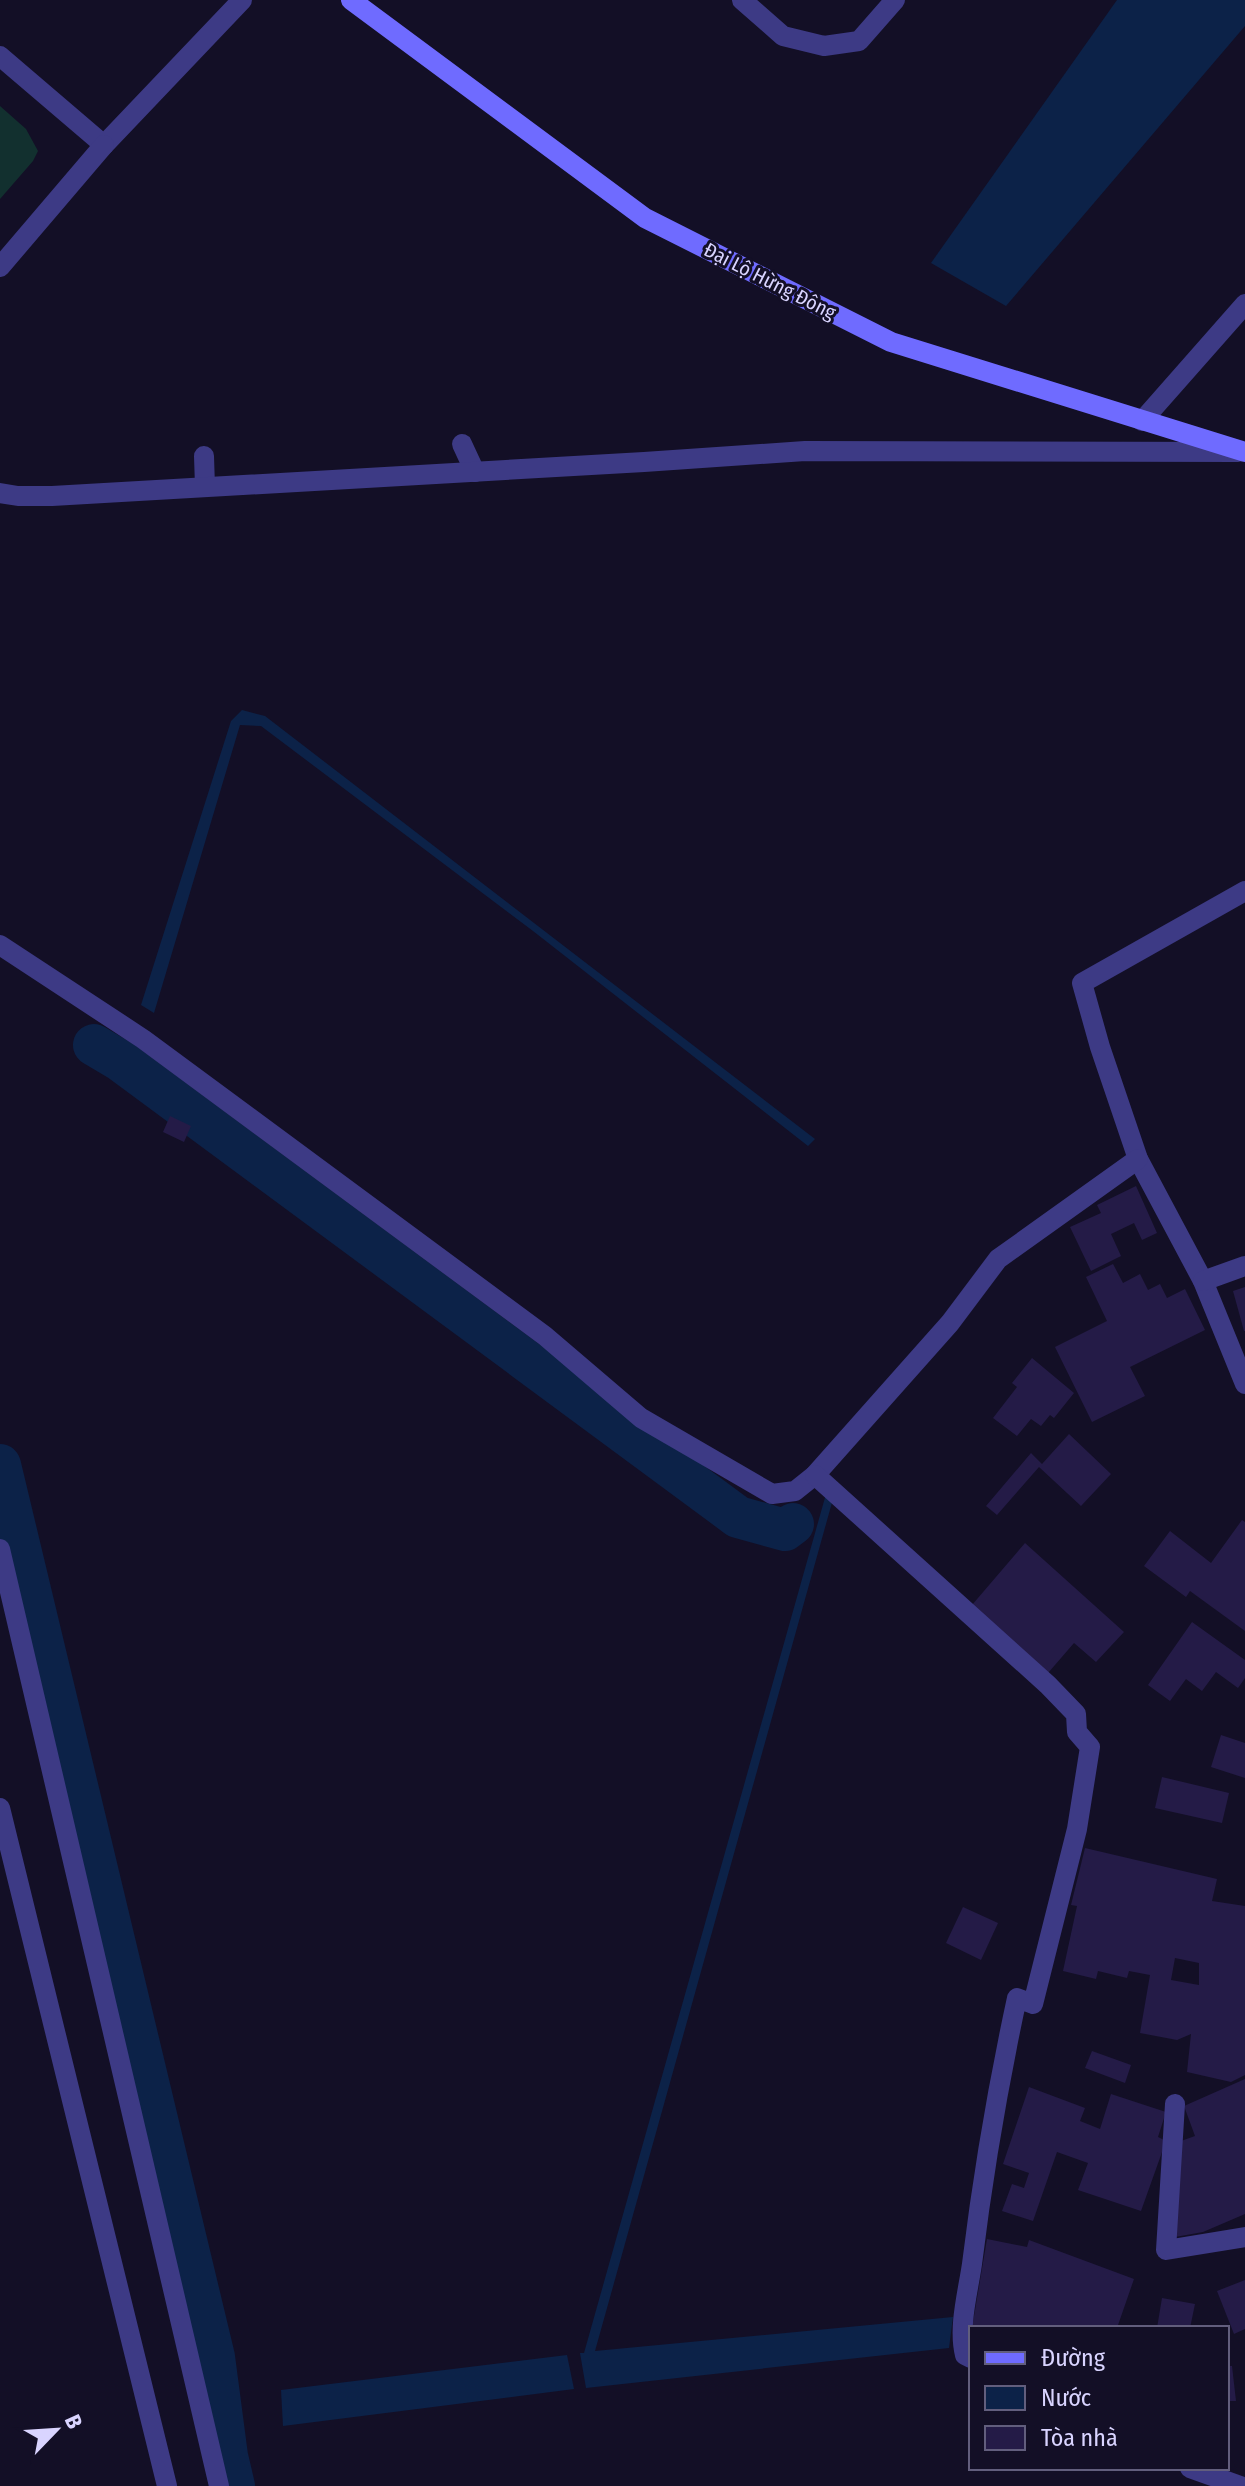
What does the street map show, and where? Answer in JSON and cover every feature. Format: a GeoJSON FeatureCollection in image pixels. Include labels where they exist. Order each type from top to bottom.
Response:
{"type":"FeatureCollection","features":[{"type":"Feature","properties":{"kind":"street"},"geometry":{"type":"LineString","coordinates":[[0,267],[104,145],[242,0]]}},
{"type":"Feature","properties":{"kind":"street","name":"Đại Lộ Hừng Đông"},"geometry":{"type":"LineString","coordinates":[[351,0],[645,218],[891,342],[1244,452]]}},
{"type":"Feature","properties":{"kind":"street"},"geometry":{"type":"LineString","coordinates":[[742,0],[783,36],[824,46],[859,41],[895,0]]}},
{"type":"Feature","properties":{"kind":"street"},"geometry":{"type":"LineString","coordinates":[[0,56],[104,145]]}},
{"type":"Feature","properties":{"kind":"street"},"geometry":{"type":"LineString","coordinates":[[1142,421],[1245,304]]}},
{"type":"Feature","properties":{"kind":"street"},"geometry":{"type":"LineString","coordinates":[[462,444],[475,472]]}},
{"type":"Feature","properties":{"kind":"street"},"geometry":{"type":"LineString","coordinates":[[0,493],[52,496],[805,451],[1244,452]]}},
{"type":"Feature","properties":{"kind":"street"},"geometry":{"type":"LineString","coordinates":[[204,456],[205,487]]}},
{"type":"Feature","properties":{"kind":"street"},"geometry":{"type":"LineString","coordinates":[[1245,891],[1082,983],[1138,1159],[1203,1281],[1245,1384]]}},
{"type":"Feature","properties":{"kind":"street"},"geometry":{"type":"LineString","coordinates":[[0,945],[143,1039],[545,1336],[641,1418],[772,1494],[795,1491],[815,1475],[950,1323],[998,1259],[1138,1159]]}},
{"type":"Feature","properties":{"kind":"street"},"geometry":{"type":"LineString","coordinates":[[1203,1281],[1245,1266]]}},
{"type":"Feature","properties":{"kind":"street"},"geometry":{"type":"LineString","coordinates":[[815,1475],[1057,1695],[1076,1714],[1077,1732],[1090,1747],[1077,1829],[1033,2004],[1017,1998],[986,2150],[962,2346],[969,2357]]}},
{"type":"Feature","properties":{"kind":"street"},"geometry":{"type":"LineString","coordinates":[[0,1549],[219,2486]]}},
{"type":"Feature","properties":{"kind":"street"},"geometry":{"type":"LineString","coordinates":[[0,1808],[167,2486]]}},
{"type":"Feature","properties":{"kind":"street"},"geometry":{"type":"LineString","coordinates":[[1175,2104],[1166,2250],[1245,2237]]}},
{"type":"Feature","properties":{"kind":"street"},"geometry":{"type":"LineString","coordinates":[[1196,2470],[1240,2486]]}},
{"type":"Feature","properties":{"kind":"green space"},"geometry":{"type":"Polygon","coordinates":[[[0,106],[26,129],[38,151],[0,199],[0,106]]]}},
{"type":"Feature","properties":{"kind":"water"},"geometry":{"type":"Polygon","coordinates":[[[1117,0],[1245,0],[1245,26],[1006,306],[931,263],[1117,0]]]}},
{"type":"Feature","properties":{"kind":"water"},"geometry":{"type":"Polygon","coordinates":[[[242,710],[265,716],[815,1139],[808,1146],[533,931],[261,726],[240,725],[154,1013],[141,1005],[231,721],[242,710]]]}},
{"type":"Feature","properties":{"kind":"water"},"geometry":{"type":"Polygon","coordinates":[[[826,1494],[833,1499],[595,2351],[953,2317],[949,2348],[586,2388],[580,2353],[584,2353],[826,1494]]]}},
{"type":"Feature","properties":{"kind":"water"},"geometry":{"type":"Polygon","coordinates":[[[567,2355],[574,2389],[283,2426],[281,2390],[567,2355]]]}},
{"type":"Feature","properties":{"kind":"building"},"geometry":{"type":"Polygon","coordinates":[[[170,1116],[191,1126],[184,1142],[163,1132],[170,1116]]]}},
{"type":"Feature","properties":{"kind":"building"},"geometry":{"type":"Polygon","coordinates":[[[1136,1186],[1157,1233],[1142,1240],[1134,1223],[1111,1234],[1121,1256],[1091,1271],[1070,1227],[1101,1213],[1097,1205],[1136,1186]]]}},
{"type":"Feature","properties":{"kind":"building"},"geometry":{"type":"Polygon","coordinates":[[[1113,1264],[1123,1283],[1140,1274],[1148,1290],[1160,1284],[1167,1298],[1185,1289],[1205,1330],[1130,1367],[1145,1396],[1092,1422],[1055,1347],[1107,1321],[1086,1277],[1113,1264]]]}},
{"type":"Feature","properties":{"kind":"building"},"geometry":{"type":"Polygon","coordinates":[[[1245,1287],[1245,1331],[1244,1331],[1233,1291],[1245,1287]]]}},
{"type":"Feature","properties":{"kind":"building"},"geometry":{"type":"Polygon","coordinates":[[[1032,1358],[1074,1393],[1054,1418],[1050,1415],[1041,1426],[1031,1419],[1017,1436],[993,1418],[1017,1387],[1012,1383],[1032,1358]]]}},
{"type":"Feature","properties":{"kind":"building"},"geometry":{"type":"Polygon","coordinates":[[[1069,1434],[1111,1474],[1081,1506],[1039,1467],[997,1515],[986,1506],[1031,1453],[1042,1464],[1069,1434]]]}},
{"type":"Feature","properties":{"kind":"building"},"geometry":{"type":"Polygon","coordinates":[[[1242,1520],[1245,1522],[1245,1631],[1190,1591],[1186,1597],[1144,1566],[1170,1531],[1211,1563],[1242,1520]]]}},
{"type":"Feature","properties":{"kind":"building"},"geometry":{"type":"Polygon","coordinates":[[[1025,1543],[1124,1632],[1096,1662],[1074,1643],[1042,1680],[966,1612],[1025,1543]]]}},
{"type":"Feature","properties":{"kind":"building"},"geometry":{"type":"Polygon","coordinates":[[[1192,1622],[1245,1660],[1245,1678],[1238,1688],[1216,1672],[1202,1691],[1186,1679],[1170,1701],[1148,1685],[1192,1622]]]}},
{"type":"Feature","properties":{"kind":"building"},"geometry":{"type":"Polygon","coordinates":[[[1221,1735],[1245,1743],[1245,1778],[1211,1767],[1221,1735]]]}},
{"type":"Feature","properties":{"kind":"building"},"geometry":{"type":"Polygon","coordinates":[[[1162,1777],[1229,1793],[1222,1823],[1155,1808],[1162,1777]]]}},
{"type":"Feature","properties":{"kind":"building"},"geometry":{"type":"Polygon","coordinates":[[[1085,1848],[1217,1879],[1212,1901],[1245,1906],[1245,2075],[1231,2082],[1187,2072],[1191,2034],[1177,2040],[1140,2033],[1150,1975],[1129,1971],[1127,1978],[1098,1971],[1096,1979],[1063,1971],[1077,1906],[1071,1905],[1085,1848]],[[1175,1958],[1171,1980],[1199,1985],[1199,1963],[1175,1958]]]}},
{"type":"Feature","properties":{"kind":"building"},"geometry":{"type":"Polygon","coordinates":[[[963,1907],[998,1923],[981,1960],[946,1943],[963,1907]]]}},
{"type":"Feature","properties":{"kind":"building"},"geometry":{"type":"Polygon","coordinates":[[[1092,2051],[1131,2065],[1125,2083],[1085,2068],[1092,2051]]]}},
{"type":"Feature","properties":{"kind":"building"},"geometry":{"type":"Polygon","coordinates":[[[1245,2079],[1245,2214],[1203,2232],[1175,2237],[1181,2141],[1195,2136],[1184,2106],[1245,2079]]]}},
{"type":"Feature","properties":{"kind":"building"},"geometry":{"type":"Polygon","coordinates":[[[1029,2087],[1085,2108],[1080,2121],[1100,2129],[1111,2094],[1166,2112],[1158,2137],[1166,2141],[1141,2211],[1078,2190],[1088,2163],[1057,2152],[1033,2221],[1002,2211],[1012,2184],[1024,2188],[1029,2173],[1003,2164],[1029,2087]]]}},
{"type":"Feature","properties":{"kind":"building"},"geometry":{"type":"Polygon","coordinates":[[[987,2239],[1027,2247],[1029,2240],[1134,2279],[1118,2326],[972,2326],[987,2239]]]}},
{"type":"Feature","properties":{"kind":"building"},"geometry":{"type":"Polygon","coordinates":[[[1245,2280],[1245,2329],[1234,2334],[1217,2291],[1245,2280]]]}},
{"type":"Feature","properties":{"kind":"building"},"geometry":{"type":"Polygon","coordinates":[[[1162,2298],[1195,2304],[1190,2326],[1157,2326],[1162,2298]]]}},
{"type":"Feature","properties":{"kind":"building"},"geometry":{"type":"Polygon","coordinates":[[[1229,2366],[1232,2366],[1236,2401],[1229,2401],[1229,2366]]]}},
{"type":"Feature","properties":{"kind":"waterway"},"geometry":{"type":"LineString","coordinates":[[94,1045],[121,1061],[738,1517],[785,1530],[793,1524]]}},
{"type":"Feature","properties":{"kind":"waterway"},"geometry":{"type":"LineString","coordinates":[[0,1465],[214,2357],[234,2486]]}}]}
